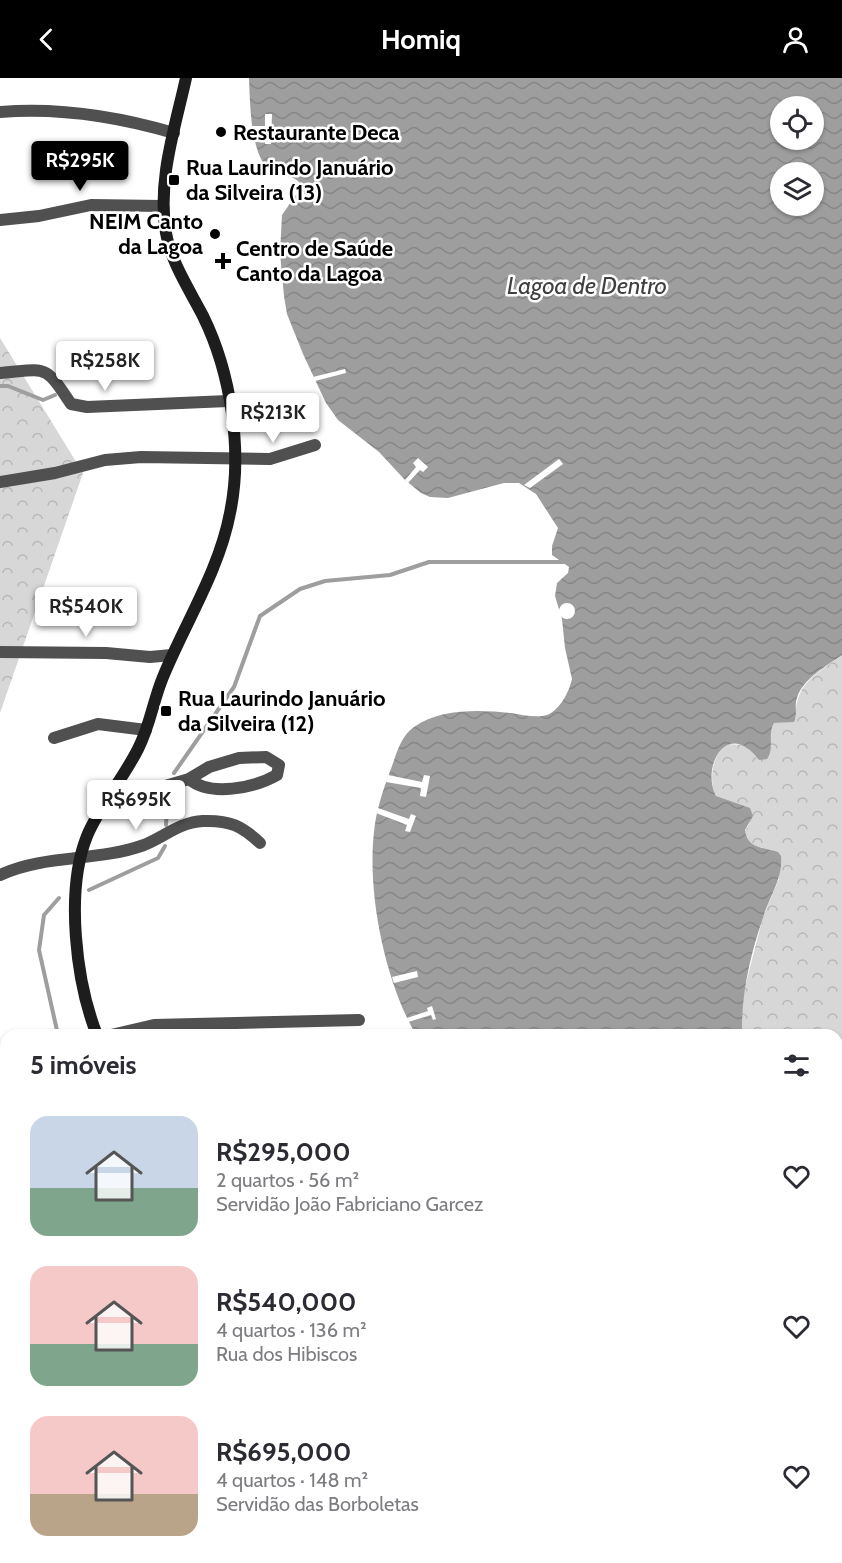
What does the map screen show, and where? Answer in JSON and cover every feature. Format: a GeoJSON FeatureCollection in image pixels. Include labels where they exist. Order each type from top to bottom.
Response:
{"type":"FeatureCollection","features":[{"type":"Feature","properties":{"kind":"main road"},"geometry":{"type":"LineString","coordinates":[[95,1029],[89,1013],[79,957],[76,891],[80,857],[104,804],[132,761],[146,730],[172,655],[225,535],[232,500],[234,460],[228,401],[211,334],[170,251],[162,206],[166,168],[186,78]]}},
{"type":"Feature","properties":{"kind":"street"},"geometry":{"type":"LineString","coordinates":[[0,112],[73,111],[126,120],[174,133]]}},
{"type":"Feature","properties":{"kind":"street"},"geometry":{"type":"LineString","coordinates":[[0,220],[39,216],[92,205],[162,206]]}},
{"type":"Feature","properties":{"kind":"street"},"geometry":{"type":"LineString","coordinates":[[0,373],[41,370],[49,373],[71,404],[87,407],[228,401]]}},
{"type":"Feature","properties":{"kind":"street"},"geometry":{"type":"LineString","coordinates":[[0,482],[55,473],[91,463],[141,457],[270,459],[315,446]]}},
{"type":"Feature","properties":{"kind":"street"},"geometry":{"type":"LineString","coordinates":[[0,652],[106,653],[150,657],[172,655]]}},
{"type":"Feature","properties":{"kind":"street"},"geometry":{"type":"LineString","coordinates":[[54,738],[98,724],[146,730]]}},
{"type":"Feature","properties":{"kind":"street"},"geometry":{"type":"LineString","coordinates":[[104,804],[189,779],[209,767],[239,758],[266,757],[279,765],[277,776],[262,784],[215,789],[198,787],[189,779]]}},
{"type":"Feature","properties":{"kind":"street"},"geometry":{"type":"LineString","coordinates":[[0,875],[20,867],[130,849],[178,826],[203,821],[241,825],[260,843]]}},
{"type":"Feature","properties":{"kind":"street"},"geometry":{"type":"LineString","coordinates":[[137,1029],[154,1025],[359,1020]]}},
{"type":"Feature","properties":{"kind":"green space"},"geometry":{"type":"Polygon","coordinates":[[[0,338],[83,473],[0,713],[0,338]]]}},
{"type":"Feature","properties":{"kind":"green space"},"geometry":{"type":"Polygon","coordinates":[[[842,655],[842,1029],[742,1029],[741,1006],[748,975],[763,917],[779,879],[772,850],[751,843],[745,831],[750,822],[716,796],[712,783],[713,768],[717,755],[725,744],[745,745],[759,760],[771,746],[770,728],[774,723],[788,722],[796,718],[796,706],[803,687],[816,674],[842,655]]]}},
{"type":"Feature","properties":{"kind":"water","name":"Lagoa de Dentro"},"geometry":{"type":"Polygon","coordinates":[[[249,78],[842,78],[842,655],[804,684],[797,698],[794,722],[774,723],[767,759],[759,760],[747,748],[736,744],[727,745],[714,761],[712,785],[716,796],[750,808],[753,816],[745,830],[749,841],[757,846],[778,852],[781,856],[778,880],[758,932],[750,961],[743,1005],[742,1029],[413,1029],[395,989],[376,909],[373,882],[374,832],[383,790],[403,740],[414,727],[424,721],[448,713],[474,711],[543,716],[552,713],[560,705],[572,679],[565,648],[562,619],[555,596],[557,583],[568,573],[569,567],[552,555],[552,546],[558,528],[536,494],[519,483],[504,483],[448,498],[430,497],[405,480],[379,452],[338,420],[326,403],[303,354],[287,314],[284,296],[280,253],[282,215],[298,192],[300,183],[293,178],[270,170],[263,163],[258,153],[252,127],[249,78]]]}},
{"type":"Feature","properties":{"kind":"pier"},"geometry":{"type":"Polygon","coordinates":[[[265,114],[272,114],[271,144],[265,144],[265,130],[253,130],[252,126],[265,126],[265,114]]]}},
{"type":"Feature","properties":{"kind":"pier"},"geometry":{"type":"Polygon","coordinates":[[[345,369],[346,373],[315,381],[313,377],[345,369]]]}},
{"type":"Feature","properties":{"kind":"pier"},"geometry":{"type":"Polygon","coordinates":[[[418,458],[428,467],[423,472],[420,470],[408,483],[405,480],[416,467],[413,463],[418,458]]]}},
{"type":"Feature","properties":{"kind":"pier"},"geometry":{"type":"Polygon","coordinates":[[[559,459],[563,464],[530,488],[524,485],[559,459]]]}},
{"type":"Feature","properties":{"kind":"pier"},"geometry":{"type":"Polygon","coordinates":[[[567,603],[573,605],[575,611],[573,617],[567,619],[561,617],[559,611],[561,605],[567,603]]]}},
{"type":"Feature","properties":{"kind":"pier"},"geometry":{"type":"Polygon","coordinates":[[[388,775],[422,782],[424,775],[430,776],[426,797],[420,796],[421,788],[386,782],[388,775]]]}},
{"type":"Feature","properties":{"kind":"pier"},"geometry":{"type":"Polygon","coordinates":[[[378,808],[409,819],[411,814],[416,816],[410,832],[405,831],[407,825],[376,813],[378,808]]]}},
{"type":"Feature","properties":{"kind":"pier"},"geometry":{"type":"Polygon","coordinates":[[[417,971],[418,977],[394,983],[392,977],[417,971]]]}},
{"type":"Feature","properties":{"kind":"pier"},"geometry":{"type":"Polygon","coordinates":[[[432,1006],[436,1019],[433,1020],[431,1015],[408,1022],[407,1018],[428,1011],[427,1008],[432,1006]]]}},
{"type":"Feature","properties":{"kind":"waterway"},"geometry":{"type":"LineString","coordinates":[[0,386],[8,386],[43,400],[55,395]]}},
{"type":"Feature","properties":{"kind":"waterway"},"geometry":{"type":"LineString","coordinates":[[174,773],[234,687],[260,616],[300,589],[325,581],[390,575],[429,562],[567,562]]}},
{"type":"Feature","properties":{"kind":"waterway"},"geometry":{"type":"LineString","coordinates":[[166,825],[168,792]]}},
{"type":"Feature","properties":{"kind":"waterway"},"geometry":{"type":"LineString","coordinates":[[89,890],[158,858],[165,846]]}},
{"type":"Feature","properties":{"kind":"waterway"},"geometry":{"type":"LineString","coordinates":[[57,1029],[39,950],[44,915],[59,898]]}},
{"type":"Feature","properties":{"kind":"place","name":"Restaurante Deca"},"geometry":{"type":"Point","coordinates":[221,132]}},
{"type":"Feature","properties":{"kind":"place","name":"Rua Laurindo Januário da Silveira (13)"},"geometry":{"type":"Point","coordinates":[174,180]}},
{"type":"Feature","properties":{"kind":"place","name":"NEIM Canto da Lagoa"},"geometry":{"type":"Point","coordinates":[215,234]}},
{"type":"Feature","properties":{"kind":"place","name":"Centro de Saúde Canto da Lagoa"},"geometry":{"type":"Point","coordinates":[223,261]}},
{"type":"Feature","properties":{"kind":"place","name":"Rua Laurindo Januário da Silveira (12)"},"geometry":{"type":"Point","coordinates":[166,711]}}]}
